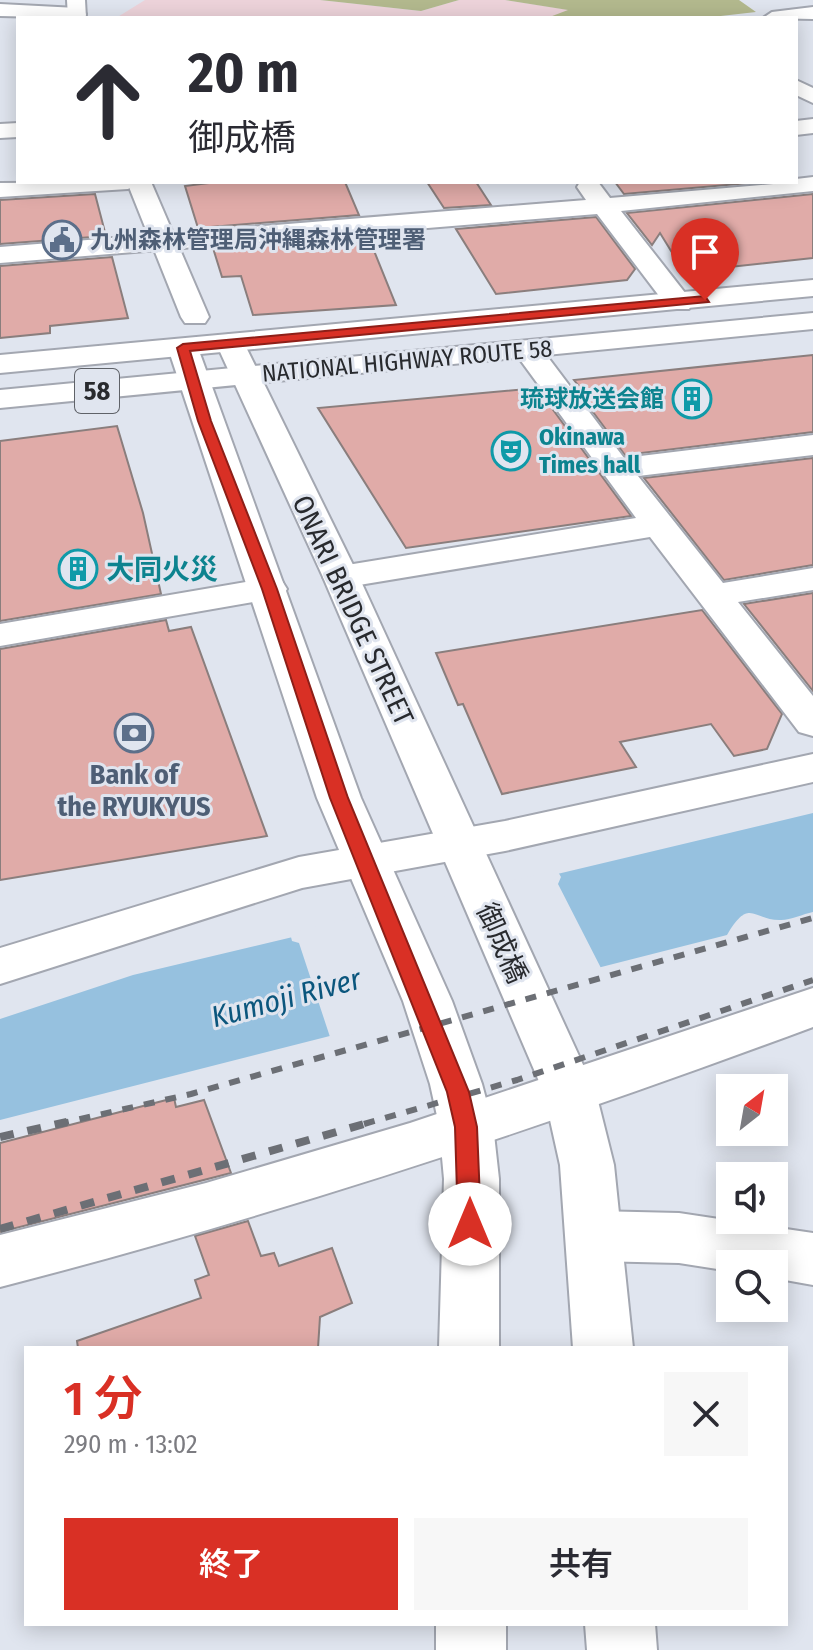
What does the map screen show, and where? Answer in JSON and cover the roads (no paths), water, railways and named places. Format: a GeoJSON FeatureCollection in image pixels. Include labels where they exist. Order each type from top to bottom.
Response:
{"type":"FeatureCollection","features":[{"type":"Feature","properties":{"kind":"main road"},"geometry":{"type":"LineString","coordinates":[[0,10],[77,11]]}},
{"type":"Feature","properties":{"kind":"main road"},"geometry":{"type":"LineString","coordinates":[[788,16],[813,13]]}},
{"type":"Feature","properties":{"kind":"main road"},"geometry":{"type":"LineString","coordinates":[[0,190],[96,184]]}},
{"type":"Feature","properties":{"kind":"main road"},"geometry":{"type":"LineString","coordinates":[[140,184],[195,317],[230,343]]}},
{"type":"Feature","properties":{"kind":"main road"},"geometry":{"type":"LineString","coordinates":[[587,184],[679,303]]}},
{"type":"Feature","properties":{"kind":"main road"},"geometry":{"type":"LineString","coordinates":[[0,255],[603,206],[813,184]]}},
{"type":"Feature","properties":{"kind":"main road","name":"NATIONAL HIGHWAY ROUTE 58"},"geometry":{"type":"LineString","coordinates":[[0,364],[679,303],[813,288]]}},
{"type":"Feature","properties":{"kind":"main road"},"geometry":{"type":"LineString","coordinates":[[195,317],[183,348],[205,421],[269,589],[339,798],[437,1033],[466,1127],[471,1194],[469,1346]]}},
{"type":"Feature","properties":{"kind":"main road","name":"NATIONAL HIGHWAY ROUTE 58"},"geometry":{"type":"LineString","coordinates":[[0,399],[813,321]]}},
{"type":"Feature","properties":{"kind":"main road","name":"ONARI BRIDGE STREET"},"geometry":{"type":"LineString","coordinates":[[230,343],[341,577],[465,861]]}},
{"type":"Feature","properties":{"kind":"main road"},"geometry":{"type":"LineString","coordinates":[[528,350],[615,469],[813,723]]}},
{"type":"Feature","properties":{"kind":"main road"},"geometry":{"type":"LineString","coordinates":[[615,469],[813,445]]}},
{"type":"Feature","properties":{"kind":"main road"},"geometry":{"type":"LineString","coordinates":[[341,577],[659,525]]}},
{"type":"Feature","properties":{"kind":"main road"},"geometry":{"type":"LineString","coordinates":[[714,595],[813,579]]}},
{"type":"Feature","properties":{"kind":"main road"},"geometry":{"type":"LineString","coordinates":[[0,635],[269,589]]}},
{"type":"Feature","properties":{"kind":"main road"},"geometry":{"type":"LineString","coordinates":[[0,966],[299,873],[373,879],[465,861],[813,768]]}},
{"type":"Feature","properties":{"kind":"main road","name":"御成橋"},"geometry":{"type":"LineString","coordinates":[[465,861],[570,1093]]}},
{"type":"Feature","properties":{"kind":"main road"},"geometry":{"type":"LineString","coordinates":[[0,1261],[158,1222],[466,1127],[813,1007]]}},
{"type":"Feature","properties":{"kind":"main road"},"geometry":{"type":"LineString","coordinates":[[570,1093],[587,1165],[603,1346]]}},
{"type":"Feature","properties":{"kind":"main road"},"geometry":{"type":"LineString","coordinates":[[595,1236],[679,1238],[813,1259]]}},
{"type":"Feature","properties":{"kind":"main road"},"geometry":{"type":"LineString","coordinates":[[471,1626],[471,1650]]}},
{"type":"Feature","properties":{"kind":"main road"},"geometry":{"type":"LineString","coordinates":[[620,1626],[622,1650]]}},
{"type":"Feature","properties":{"kind":"water","name":"Kumoji River"},"geometry":{"type":"Polygon","coordinates":[[[813,813],[813,912],[781,920],[747,913],[741,916],[727,935],[0,1120],[0,1019],[133,975],[813,813]]]}},
{"type":"Feature","properties":{"kind":"railway"},"geometry":{"type":"LineString","coordinates":[[58,1124],[191,1094],[813,918]]}},
{"type":"Feature","properties":{"kind":"railway"},"geometry":{"type":"LineString","coordinates":[[364,1124],[517,1080],[813,980]]}},
{"type":"Feature","properties":{"kind":"railway"},"geometry":{"type":"LineString","coordinates":[[0,1137],[67,1122]]}},
{"type":"Feature","properties":{"kind":"railway"},"geometry":{"type":"LineString","coordinates":[[0,1229],[371,1122]]}},
{"type":"Feature","properties":{"kind":"place","name":"九州森林管理局沖縄森林管理署"},"geometry":{"type":"Point","coordinates":[62,240]}},
{"type":"Feature","properties":{"kind":"place","name":"琉球放送会館"},"geometry":{"type":"Point","coordinates":[692,399]}},
{"type":"Feature","properties":{"kind":"place","name":"Okinawa Times hall"},"geometry":{"type":"Point","coordinates":[511,451]}},
{"type":"Feature","properties":{"kind":"place","name":"大同火災"},"geometry":{"type":"Point","coordinates":[78,569]}},
{"type":"Feature","properties":{"kind":"place","name":"Bank of the RYUKYUS"},"geometry":{"type":"Point","coordinates":[134,733]}}]}
